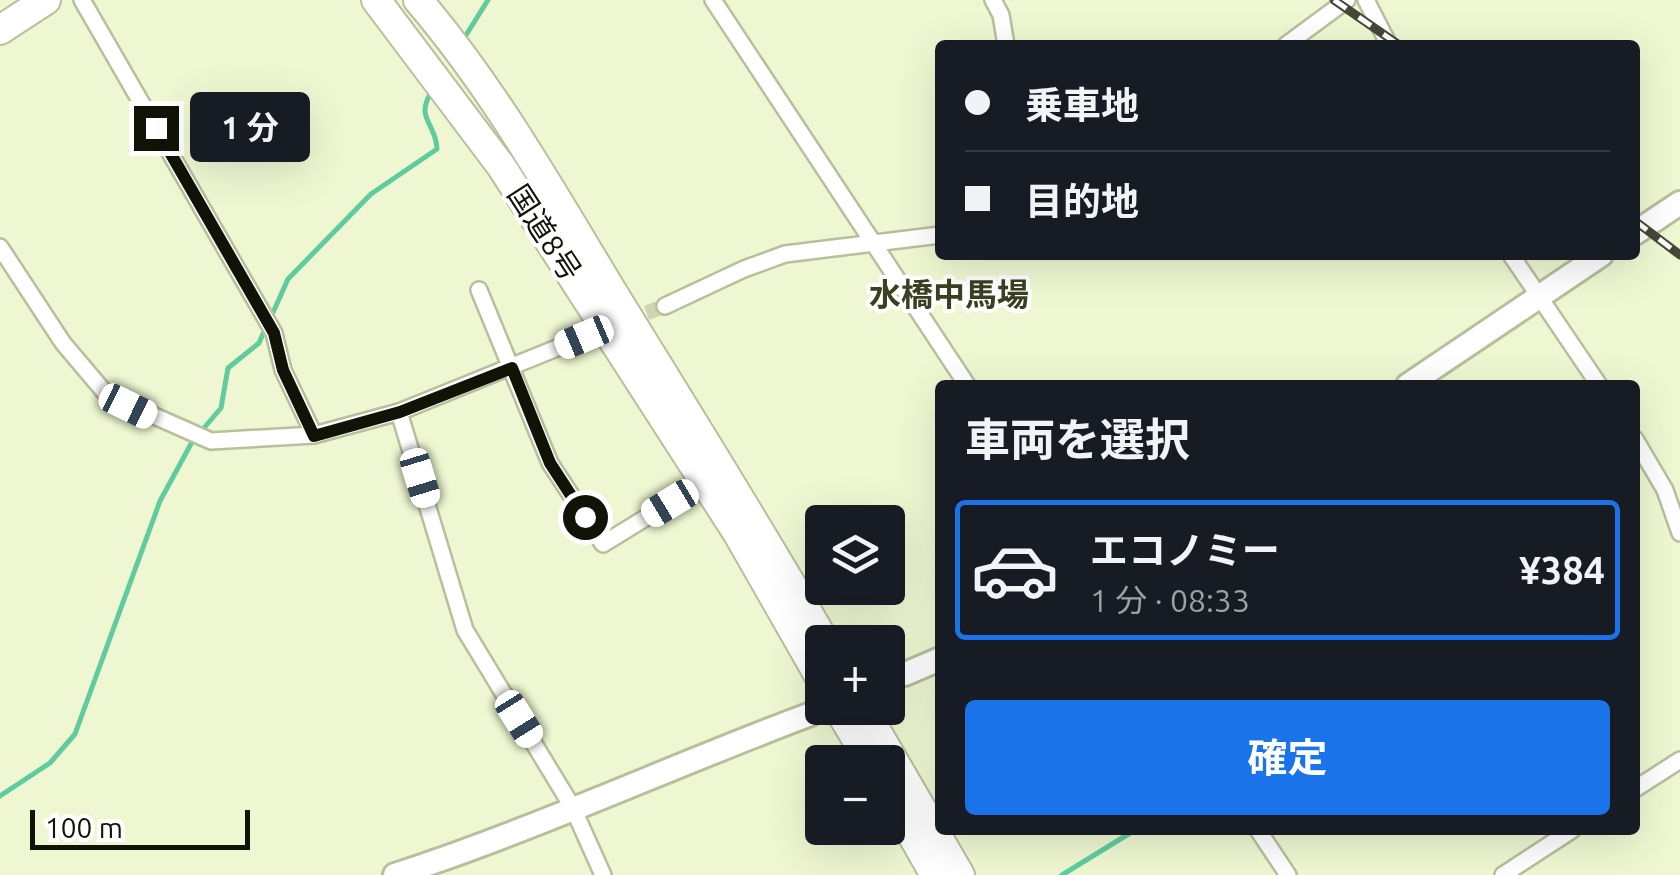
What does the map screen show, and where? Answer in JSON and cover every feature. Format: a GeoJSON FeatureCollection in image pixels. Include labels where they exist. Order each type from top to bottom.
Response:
{"type":"FeatureCollection","features":[{"type":"Feature","properties":{"kind":"highway"},"geometry":{"type":"LineString","coordinates":[[0,30],[46,0]]}},
{"type":"Feature","properties":{"kind":"highway","name":"国道8号"},"geometry":{"type":"LineString","coordinates":[[376,0],[501,166],[704,482],[805,651]]}},
{"type":"Feature","properties":{"kind":"highway","name":"国道8号"},"geometry":{"type":"LineString","coordinates":[[418,0],[526,149],[816,625]]}},
{"type":"Feature","properties":{"kind":"highway"},"geometry":{"type":"LineString","coordinates":[[837,725],[855,745]]}},
{"type":"Feature","properties":{"kind":"highway"},"geometry":{"type":"LineString","coordinates":[[873,725],[935,832]]}},
{"type":"Feature","properties":{"kind":"highway"},"geometry":{"type":"LineString","coordinates":[[905,823],[935,875]]}},
{"type":"Feature","properties":{"kind":"highway"},"geometry":{"type":"LineString","coordinates":[[937,835],[960,875]]}},
{"type":"Feature","properties":{"kind":"street"},"geometry":{"type":"LineString","coordinates":[[82,0],[274,333],[283,370],[314,436]]}},
{"type":"Feature","properties":{"kind":"street"},"geometry":{"type":"LineString","coordinates":[[713,0],[964,380]]}},
{"type":"Feature","properties":{"kind":"street"},"geometry":{"type":"LineString","coordinates":[[993,0],[1001,15],[1005,40]]}},
{"type":"Feature","properties":{"kind":"street"},"geometry":{"type":"LineString","coordinates":[[1293,40],[1347,0]]}},
{"type":"Feature","properties":{"kind":"street"},"geometry":{"type":"LineString","coordinates":[[1366,0],[1386,40]]}},
{"type":"Feature","properties":{"kind":"street"},"geometry":{"type":"LineString","coordinates":[[1640,229],[1680,202]]}},
{"type":"Feature","properties":{"kind":"street"},"geometry":{"type":"LineString","coordinates":[[665,306],[785,254],[935,236]]}},
{"type":"Feature","properties":{"kind":"street"},"geometry":{"type":"LineString","coordinates":[[0,247],[63,343],[107,395],[211,441],[314,436],[400,412],[584,337]]}},
{"type":"Feature","properties":{"kind":"street"},"geometry":{"type":"LineString","coordinates":[[1514,260],[1597,380]]}},
{"type":"Feature","properties":{"kind":"street"},"geometry":{"type":"LineString","coordinates":[[1415,380],[1594,260]]}},
{"type":"Feature","properties":{"kind":"street"},"geometry":{"type":"LineString","coordinates":[[479,290],[550,463],[602,544],[704,482]]}},
{"type":"Feature","properties":{"kind":"street"},"geometry":{"type":"LineString","coordinates":[[400,412],[465,630],[573,808],[603,875]]}},
{"type":"Feature","properties":{"kind":"street"},"geometry":{"type":"LineString","coordinates":[[1640,448],[1665,490],[1680,533]]}},
{"type":"Feature","properties":{"kind":"street"},"geometry":{"type":"LineString","coordinates":[[905,674],[935,660]]}},
{"type":"Feature","properties":{"kind":"street"},"geometry":{"type":"LineString","coordinates":[[395,875],[805,718]]}},
{"type":"Feature","properties":{"kind":"street"},"geometry":{"type":"LineString","coordinates":[[1640,786],[1680,760]]}},
{"type":"Feature","properties":{"kind":"street"},"geometry":{"type":"LineString","coordinates":[[1261,835],[1288,875]]}},
{"type":"Feature","properties":{"kind":"street"},"geometry":{"type":"LineString","coordinates":[[1503,875],[1564,835]]}},
{"type":"Feature","properties":{"kind":"waterway"},"geometry":{"type":"LineString","coordinates":[[463,40],[488,0]]}},
{"type":"Feature","properties":{"kind":"waterway"},"geometry":{"type":"LineString","coordinates":[[271,317],[288,279],[371,194],[437,149],[425,109],[431,92]]}},
{"type":"Feature","properties":{"kind":"waterway"},"geometry":{"type":"LineString","coordinates":[[0,796],[50,763],[75,734],[160,501],[192,442],[221,408],[228,368],[259,343],[266,327]]}},
{"type":"Feature","properties":{"kind":"waterway"},"geometry":{"type":"LineString","coordinates":[[1062,875],[1127,835]]}},
{"type":"Feature","properties":{"kind":"tunnel"},"geometry":{"type":"LineString","coordinates":[[625,321],[665,306]]}},
{"type":"Feature","properties":{"kind":"railway"},"geometry":{"type":"LineString","coordinates":[[1334,0],[1392,40]]}},
{"type":"Feature","properties":{"kind":"railway"},"geometry":{"type":"LineString","coordinates":[[1640,225],[1680,255]]}},
{"type":"Feature","properties":{"kind":"district","name":"水橋中馬場"},"geometry":{"type":"Point","coordinates":[949,295]}},
{"type":"Feature","properties":{"kind":"route"},"geometry":{"type":"LineString","coordinates":[[156,128],[274,333],[283,370],[314,436],[400,412],[512,368],[550,463],[585,517]]}}]}
